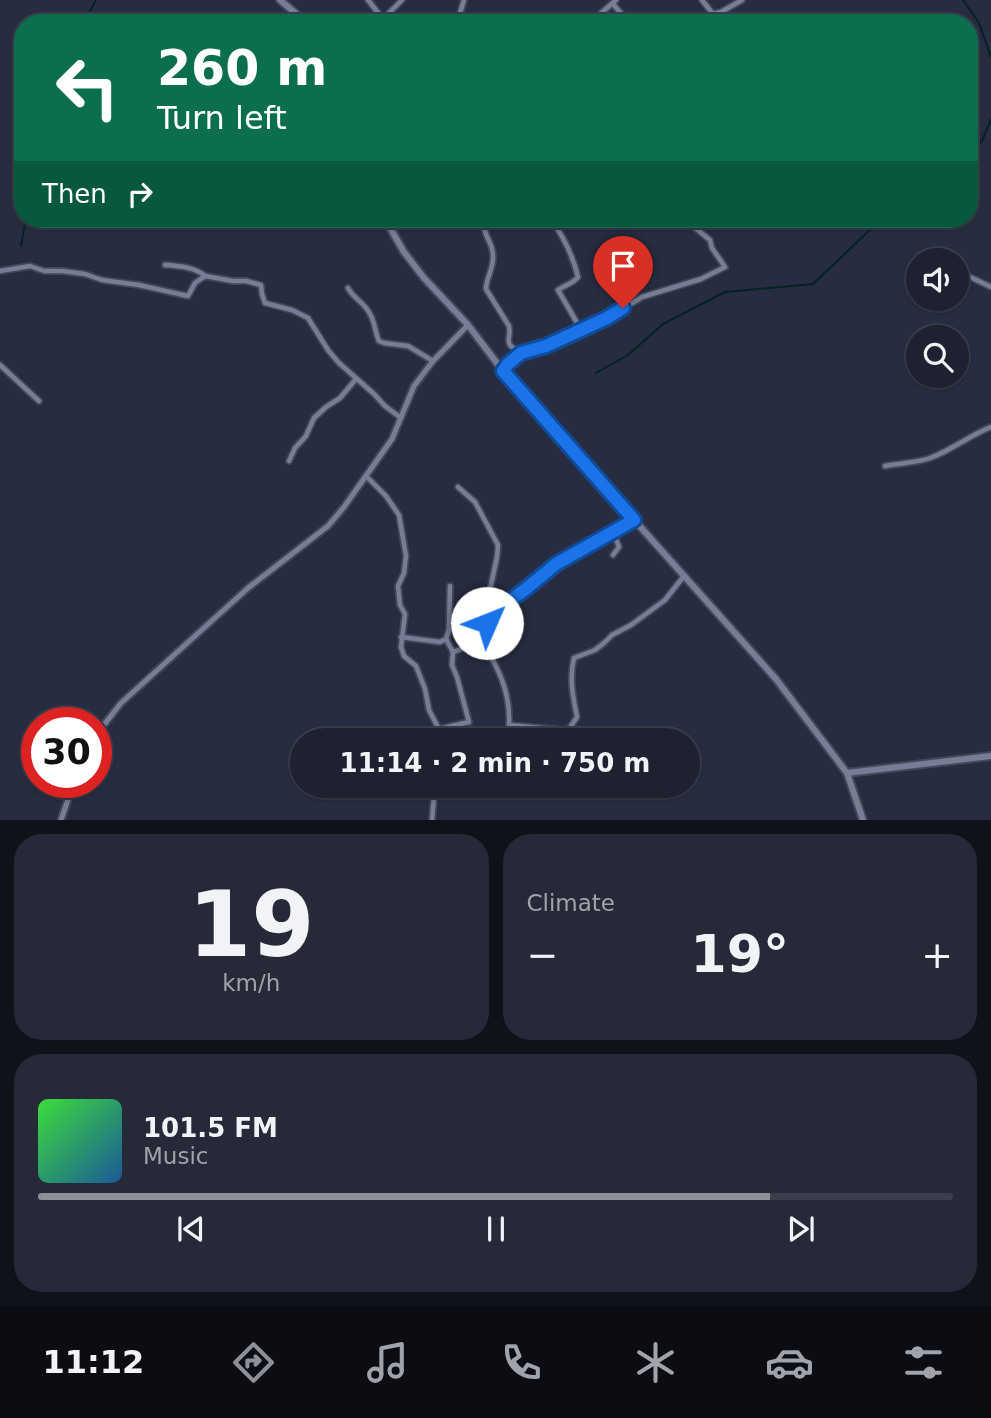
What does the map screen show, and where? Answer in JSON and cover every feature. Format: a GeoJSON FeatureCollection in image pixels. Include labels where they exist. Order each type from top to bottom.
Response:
{"type":"FeatureCollection","features":[{"type":"Feature","properties":{"kind":"main road"},"geometry":{"type":"LineString","coordinates":[[280,0],[296,14]]}},
{"type":"Feature","properties":{"kind":"main road"},"geometry":{"type":"LineString","coordinates":[[390,228],[424,278],[468,325],[503,371],[776,680],[847,773],[863,820]]}},
{"type":"Feature","properties":{"kind":"main road"},"geometry":{"type":"LineString","coordinates":[[847,773],[991,756]]}},
{"type":"Feature","properties":{"kind":"street"},"geometry":{"type":"LineString","coordinates":[[388,14],[402,0]]}},
{"type":"Feature","properties":{"kind":"street"},"geometry":{"type":"LineString","coordinates":[[702,0],[712,14],[742,0]]}},
{"type":"Feature","properties":{"kind":"street"},"geometry":{"type":"LineString","coordinates":[[601,14],[615,2]]}},
{"type":"Feature","properties":{"kind":"street"},"geometry":{"type":"LineString","coordinates":[[483,228],[493,249],[494,258],[486,289],[509,326],[507,341],[521,353]]}},
{"type":"Feature","properties":{"kind":"street"},"geometry":{"type":"LineString","coordinates":[[557,228],[574,261],[578,276],[575,281],[558,290],[576,321],[578,331]]}},
{"type":"Feature","properties":{"kind":"street"},"geometry":{"type":"LineString","coordinates":[[503,371],[521,353],[546,346],[607,318],[642,297],[701,279],[725,267],[712,248],[710,240],[695,228]]}},
{"type":"Feature","properties":{"kind":"street"},"geometry":{"type":"LineString","coordinates":[[165,265],[192,270],[205,276],[261,285],[265,303],[292,310],[308,318],[328,350],[384,406],[401,418]]}},
{"type":"Feature","properties":{"kind":"street"},"geometry":{"type":"LineString","coordinates":[[0,271],[30,266],[44,271],[85,274],[102,280],[188,296],[195,282],[205,276]]}},
{"type":"Feature","properties":{"kind":"street"},"geometry":{"type":"LineString","coordinates":[[969,276],[991,287]]}},
{"type":"Feature","properties":{"kind":"street"},"geometry":{"type":"LineString","coordinates":[[348,288],[372,316],[379,341],[408,346],[433,361]]}},
{"type":"Feature","properties":{"kind":"street"},"geometry":{"type":"LineString","coordinates":[[112,715],[121,703],[248,588],[328,526],[392,439],[414,386],[433,361],[468,325]]}},
{"type":"Feature","properties":{"kind":"street"},"geometry":{"type":"LineString","coordinates":[[0,365],[39,401]]}},
{"type":"Feature","properties":{"kind":"street"},"geometry":{"type":"LineString","coordinates":[[289,461],[306,436],[314,418],[340,398],[356,379]]}},
{"type":"Feature","properties":{"kind":"street"},"geometry":{"type":"LineString","coordinates":[[885,466],[929,459],[991,427]]}},
{"type":"Feature","properties":{"kind":"street"},"geometry":{"type":"LineString","coordinates":[[366,476],[386,496],[399,515],[406,556],[404,573],[398,586],[400,605],[405,614],[401,647],[402,652],[415,666],[425,689],[429,710],[438,728]]}},
{"type":"Feature","properties":{"kind":"street"},"geometry":{"type":"LineString","coordinates":[[458,487],[475,502],[498,545],[488,599],[495,612]]}},
{"type":"Feature","properties":{"kind":"street"},"geometry":{"type":"LineString","coordinates":[[453,652],[467,648],[495,612],[556,564],[634,520]]}},
{"type":"Feature","properties":{"kind":"street"},"geometry":{"type":"LineString","coordinates":[[613,531],[619,547],[613,555]]}},
{"type":"Feature","properties":{"kind":"street"},"geometry":{"type":"LineString","coordinates":[[479,635],[498,668],[510,707],[509,724],[569,729],[577,717],[571,670],[574,658],[595,650],[612,635],[631,625],[665,600],[684,576]]}},
{"type":"Feature","properties":{"kind":"street"},"geometry":{"type":"LineString","coordinates":[[401,637],[440,642],[446,639],[449,630],[450,586]]}},
{"type":"Feature","properties":{"kind":"street"},"geometry":{"type":"LineString","coordinates":[[443,728],[470,722],[452,664],[453,652],[446,639]]}},
{"type":"Feature","properties":{"kind":"street"},"geometry":{"type":"LineString","coordinates":[[61,820],[69,798]]}},
{"type":"Feature","properties":{"kind":"street"},"geometry":{"type":"LineString","coordinates":[[432,820],[434,798]]}},
{"type":"Feature","properties":{"kind":"waterway"},"geometry":{"type":"LineString","coordinates":[[89,14],[96,0]]}},
{"type":"Feature","properties":{"kind":"waterway"},"geometry":{"type":"LineString","coordinates":[[963,0],[973,14]]}},
{"type":"Feature","properties":{"kind":"waterway"},"geometry":{"type":"LineString","coordinates":[[978,22],[991,57]]}},
{"type":"Feature","properties":{"kind":"waterway"},"geometry":{"type":"LineString","coordinates":[[978,145],[991,119]]}},
{"type":"Feature","properties":{"kind":"waterway"},"geometry":{"type":"LineString","coordinates":[[21,246],[24,228]]}},
{"type":"Feature","properties":{"kind":"waterway"},"geometry":{"type":"LineString","coordinates":[[596,373],[628,355],[663,324],[725,292],[813,284],[872,228]]}},
{"type":"Feature","properties":{"kind":"route"},"geometry":{"type":"LineString","coordinates":[[487,623],[495,612],[556,564],[634,520],[503,371],[521,353],[546,346],[623,308]]}}]}
